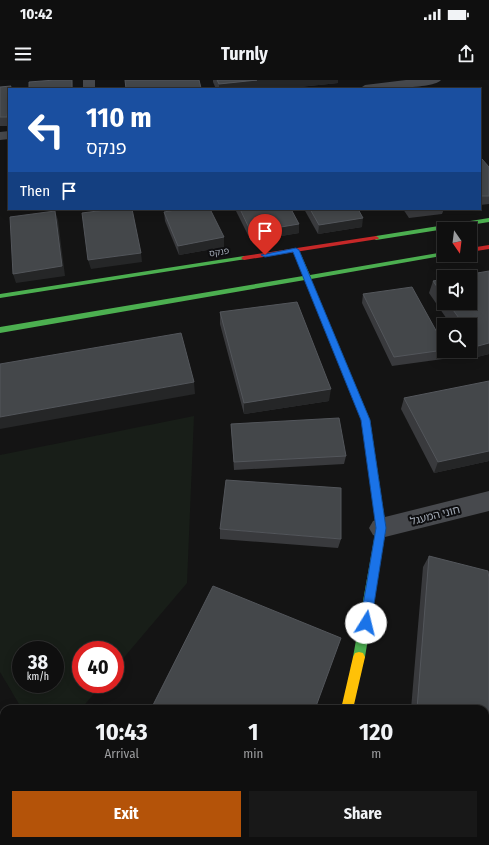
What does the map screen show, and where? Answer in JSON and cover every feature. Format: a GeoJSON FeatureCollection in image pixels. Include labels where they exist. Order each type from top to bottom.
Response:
{"type":"FeatureCollection","features":[{"type":"Feature","properties":{"kind":"main road","name":"פנקס"},"geometry":{"type":"LineString","coordinates":[[0,296],[489,220]]}},
{"type":"Feature","properties":{"kind":"main road"},"geometry":{"type":"LineString","coordinates":[[477,249],[489,247]]}},
{"type":"Feature","properties":{"kind":"main road"},"geometry":{"type":"LineString","coordinates":[[296,250],[366,420],[381,528],[363,638],[348,705]]}},
{"type":"Feature","properties":{"kind":"main road"},"geometry":{"type":"LineString","coordinates":[[0,330],[437,255]]}},
{"type":"Feature","properties":{"kind":"street"},"geometry":{"type":"LineString","coordinates":[[372,88],[428,80]]}},
{"type":"Feature","properties":{"kind":"street","name":"חוני המעגל"},"geometry":{"type":"LineString","coordinates":[[381,528],[489,501]]}},
{"type":"Feature","properties":{"kind":"shaded area"},"geometry":{"type":"Polygon","coordinates":[[[194,416],[187,583],[124,657],[124,641],[72,641],[72,693],[94,693],[84,705],[20,705],[12,693],[64,693],[64,641],[12,641],[12,692],[0,672],[0,455],[194,416]]]}},
{"type":"Feature","properties":{"kind":"building"},"geometry":{"type":"Polygon","coordinates":[[[72,80],[72,88],[29,88],[29,82],[72,80]]]}},
{"type":"Feature","properties":{"kind":"building"},"geometry":{"type":"Polygon","coordinates":[[[125,80],[199,80],[201,88],[126,88],[125,80]]]}},
{"type":"Feature","properties":{"kind":"building"},"geometry":{"type":"Polygon","coordinates":[[[217,80],[257,80],[219,84],[217,80]]]}},
{"type":"Feature","properties":{"kind":"building"},"geometry":{"type":"Polygon","coordinates":[[[11,86],[10,88],[8,88],[7,117],[0,117],[0,87],[11,86]]]}},
{"type":"Feature","properties":{"kind":"building"},"geometry":{"type":"Polygon","coordinates":[[[481,159],[489,167],[489,196],[481,196],[481,159]]]}},
{"type":"Feature","properties":{"kind":"building"},"geometry":{"type":"Polygon","coordinates":[[[105,210],[132,210],[141,253],[88,260],[82,213],[105,210]]]}},
{"type":"Feature","properties":{"kind":"building"},"geometry":{"type":"Polygon","coordinates":[[[175,210],[210,210],[224,237],[178,246],[164,212],[175,210]]]}},
{"type":"Feature","properties":{"kind":"building"},"geometry":{"type":"Polygon","coordinates":[[[240,210],[292,210],[299,224],[251,232],[240,210]]]}},
{"type":"Feature","properties":{"kind":"building"},"geometry":{"type":"Polygon","coordinates":[[[311,210],[359,210],[363,218],[319,225],[311,210]]]}},
{"type":"Feature","properties":{"kind":"building"},"geometry":{"type":"Polygon","coordinates":[[[55,211],[62,266],[13,274],[10,217],[55,211]]]}},
{"type":"Feature","properties":{"kind":"building"},"geometry":{"type":"Polygon","coordinates":[[[489,271],[489,343],[478,346],[477,318],[459,318],[453,310],[477,310],[477,273],[489,271]]]}},
{"type":"Feature","properties":{"kind":"building"},"geometry":{"type":"Polygon","coordinates":[[[437,280],[437,287],[433,281],[437,280]]]}},
{"type":"Feature","properties":{"kind":"building"},"geometry":{"type":"Polygon","coordinates":[[[412,287],[437,332],[437,351],[394,357],[363,294],[412,287]]]}},
{"type":"Feature","properties":{"kind":"building"},"geometry":{"type":"Polygon","coordinates":[[[297,302],[331,389],[244,403],[220,312],[297,302]]]}},
{"type":"Feature","properties":{"kind":"building"},"geometry":{"type":"Polygon","coordinates":[[[181,333],[194,382],[0,417],[0,364],[181,333]]]}},
{"type":"Feature","properties":{"kind":"building"},"geometry":{"type":"Polygon","coordinates":[[[489,381],[489,451],[438,462],[404,398],[489,381]]]}},
{"type":"Feature","properties":{"kind":"building"},"geometry":{"type":"Polygon","coordinates":[[[339,418],[346,456],[234,462],[231,424],[339,418]]]}},
{"type":"Feature","properties":{"kind":"building"},"geometry":{"type":"Polygon","coordinates":[[[226,480],[341,488],[341,539],[220,529],[226,480]]]}},
{"type":"Feature","properties":{"kind":"building"},"geometry":{"type":"Polygon","coordinates":[[[429,556],[488,571],[489,705],[417,705],[429,556]]]}},
{"type":"Feature","properties":{"kind":"building"},"geometry":{"type":"Polygon","coordinates":[[[213,586],[341,638],[316,705],[153,705],[213,586]]]}},
{"type":"Feature","properties":{"kind":"traffic: fast"},"geometry":{"type":"LineString","coordinates":[[376,238],[489,220]]}},
{"type":"Feature","properties":{"kind":"traffic: fast"},"geometry":{"type":"LineString","coordinates":[[296,250],[366,420],[381,528],[359,657]]}},
{"type":"Feature","properties":{"kind":"traffic: fast"},"geometry":{"type":"LineString","coordinates":[[0,330],[437,255]]}},
{"type":"Feature","properties":{"kind":"traffic: fast"},"geometry":{"type":"LineString","coordinates":[[0,296],[244,258]]}},
{"type":"Feature","properties":{"kind":"traffic: slow"},"geometry":{"type":"LineString","coordinates":[[348,705],[359,657]]}},
{"type":"Feature","properties":{"kind":"traffic: jam"},"geometry":{"type":"LineString","coordinates":[[244,258],[376,238]]}},
{"type":"Feature","properties":{"kind":"traffic: jam"},"geometry":{"type":"LineString","coordinates":[[477,249],[489,247]]}},
{"type":"Feature","properties":{"kind":"route"},"geometry":{"type":"LineString","coordinates":[[265,255],[296,250],[366,420],[381,528],[366,623]]}}]}
